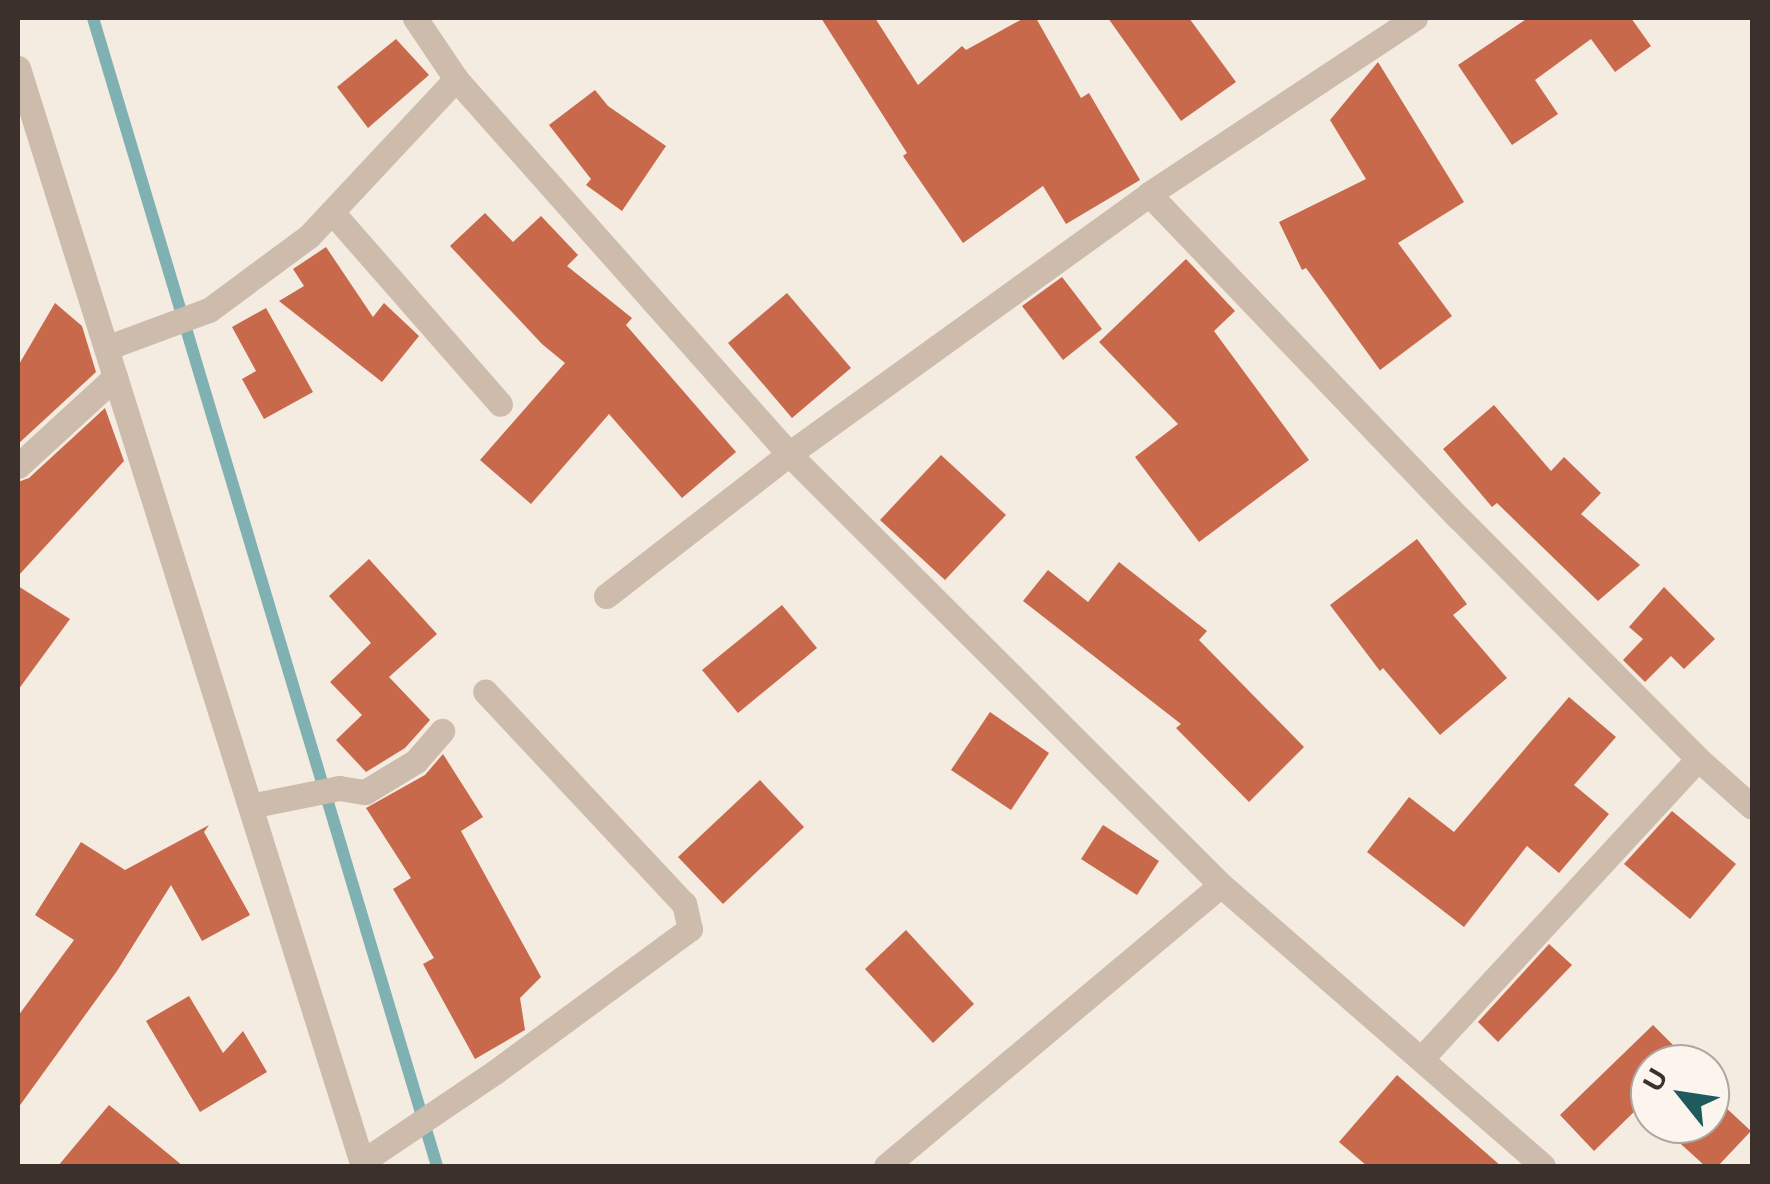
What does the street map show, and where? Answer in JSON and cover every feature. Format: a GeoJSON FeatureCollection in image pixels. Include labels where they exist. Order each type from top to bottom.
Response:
{"type":"FeatureCollection","features":[{"type":"Feature","properties":{"kind":"street"},"geometry":{"type":"LineString","coordinates":[[415,18],[456,79],[789,454],[1221,885],[1543,1166]]}},
{"type":"Feature","properties":{"kind":"street"},"geometry":{"type":"LineString","coordinates":[[606,596],[789,454],[1149,194],[1415,18]]}},
{"type":"Feature","properties":{"kind":"street"},"geometry":{"type":"LineString","coordinates":[[18,68],[362,1164],[690,929],[684,904],[486,691]]}},
{"type":"Feature","properties":{"kind":"street"},"geometry":{"type":"LineString","coordinates":[[106,348],[209,310],[310,236],[456,79]]}},
{"type":"Feature","properties":{"kind":"street"},"geometry":{"type":"LineString","coordinates":[[1149,194],[1458,517],[1698,759],[1752,807]]}},
{"type":"Feature","properties":{"kind":"street"},"geometry":{"type":"LineString","coordinates":[[332,212],[500,404]]}},
{"type":"Feature","properties":{"kind":"street"},"geometry":{"type":"LineString","coordinates":[[18,466],[115,377]]}},
{"type":"Feature","properties":{"kind":"street"},"geometry":{"type":"LineString","coordinates":[[250,806],[339,788],[365,792],[416,761],[442,730]]}},
{"type":"Feature","properties":{"kind":"street"},"geometry":{"type":"LineString","coordinates":[[1421,1059],[1698,759]]}},
{"type":"Feature","properties":{"kind":"street"},"geometry":{"type":"LineString","coordinates":[[886,1166],[1221,885]]}},
{"type":"Feature","properties":{"kind":"building"},"geometry":{"type":"Polygon","coordinates":[[[821,18],[875,18],[918,85],[962,46],[966,50],[1024,18],[1036,18],[1081,98],[1089,93],[1140,180],[1066,224],[1043,186],[963,243],[903,156],[907,153],[821,18]]]}},
{"type":"Feature","properties":{"kind":"building"},"geometry":{"type":"Polygon","coordinates":[[[1108,18],[1189,18],[1236,82],[1181,121],[1108,18]]]}},
{"type":"Feature","properties":{"kind":"building"},"geometry":{"type":"Polygon","coordinates":[[[1528,18],[1631,18],[1651,46],[1615,72],[1591,39],[1535,80],[1558,114],[1512,145],[1458,65],[1528,18]]]}},
{"type":"Feature","properties":{"kind":"building"},"geometry":{"type":"Polygon","coordinates":[[[396,39],[429,75],[368,128],[337,87],[396,39]]]}},
{"type":"Feature","properties":{"kind":"building"},"geometry":{"type":"Polygon","coordinates":[[[1378,62],[1464,202],[1398,243],[1452,316],[1380,370],[1306,268],[1302,270],[1279,222],[1366,179],[1330,120],[1378,62]]]}},
{"type":"Feature","properties":{"kind":"building"},"geometry":{"type":"Polygon","coordinates":[[[595,90],[608,106],[666,146],[622,211],[586,185],[591,179],[549,125],[595,90]]]}},
{"type":"Feature","properties":{"kind":"building"},"geometry":{"type":"Polygon","coordinates":[[[485,213],[513,242],[541,216],[578,255],[567,266],[632,318],[626,325],[736,452],[682,498],[609,414],[531,504],[480,460],[565,363],[542,344],[450,246],[485,213]]]}},
{"type":"Feature","properties":{"kind":"building"},"geometry":{"type":"Polygon","coordinates":[[[326,247],[373,317],[384,303],[419,336],[382,382],[279,301],[304,286],[293,269],[326,247]]]}},
{"type":"Feature","properties":{"kind":"building"},"geometry":{"type":"Polygon","coordinates":[[[1186,259],[1235,311],[1214,331],[1309,460],[1199,542],[1135,457],[1178,424],[1099,342],[1186,259]]]}},
{"type":"Feature","properties":{"kind":"building"},"geometry":{"type":"Polygon","coordinates":[[[1062,277],[1102,329],[1063,360],[1022,306],[1062,277]]]}},
{"type":"Feature","properties":{"kind":"building"},"geometry":{"type":"Polygon","coordinates":[[[787,293],[851,368],[792,418],[728,343],[787,293]]]}},
{"type":"Feature","properties":{"kind":"building"},"geometry":{"type":"Polygon","coordinates":[[[55,303],[82,326],[96,372],[18,444],[18,366],[55,303]]]}},
{"type":"Feature","properties":{"kind":"building"},"geometry":{"type":"Polygon","coordinates":[[[266,308],[313,392],[264,419],[242,379],[256,371],[232,327],[266,308]]]}},
{"type":"Feature","properties":{"kind":"building"},"geometry":{"type":"Polygon","coordinates":[[[1494,405],[1551,471],[1564,457],[1601,493],[1581,514],[1640,565],[1598,601],[1497,503],[1492,507],[1443,449],[1494,405]]]}},
{"type":"Feature","properties":{"kind":"building"},"geometry":{"type":"Polygon","coordinates":[[[105,408],[124,461],[18,576],[18,482],[29,478],[105,408]]]}},
{"type":"Feature","properties":{"kind":"building"},"geometry":{"type":"Polygon","coordinates":[[[941,455],[1006,515],[945,580],[880,520],[941,455]]]}},
{"type":"Feature","properties":{"kind":"building"},"geometry":{"type":"Polygon","coordinates":[[[1417,539],[1467,604],[1453,615],[1507,678],[1440,735],[1383,668],[1380,671],[1330,605],[1417,539]]]}},
{"type":"Feature","properties":{"kind":"building"},"geometry":{"type":"Polygon","coordinates":[[[369,559],[437,634],[389,677],[430,720],[405,748],[366,772],[336,740],[362,715],[330,682],[371,643],[329,596],[369,559]]]}},
{"type":"Feature","properties":{"kind":"building"},"geometry":{"type":"Polygon","coordinates":[[[1119,562],[1207,631],[1199,640],[1304,747],[1249,802],[1176,728],[1181,724],[1023,601],[1048,570],[1088,602],[1119,562]]]}},
{"type":"Feature","properties":{"kind":"building"},"geometry":{"type":"Polygon","coordinates":[[[18,586],[70,619],[18,690],[18,586]]]}},
{"type":"Feature","properties":{"kind":"building"},"geometry":{"type":"Polygon","coordinates":[[[1664,587],[1715,639],[1684,669],[1671,656],[1645,682],[1623,660],[1643,639],[1629,627],[1664,587]]]}},
{"type":"Feature","properties":{"kind":"building"},"geometry":{"type":"Polygon","coordinates":[[[782,605],[817,648],[738,713],[702,670],[782,605]]]}},
{"type":"Feature","properties":{"kind":"building"},"geometry":{"type":"Polygon","coordinates":[[[1569,697],[1616,737],[1574,785],[1609,814],[1559,873],[1527,846],[1464,927],[1367,852],[1409,797],[1454,832],[1569,697]]]}},
{"type":"Feature","properties":{"kind":"building"},"geometry":{"type":"Polygon","coordinates":[[[990,712],[1049,753],[1011,810],[951,770],[990,712]]]}},
{"type":"Feature","properties":{"kind":"building"},"geometry":{"type":"Polygon","coordinates":[[[443,754],[483,817],[461,831],[541,977],[520,998],[525,1030],[475,1059],[423,964],[434,958],[393,889],[411,878],[366,808],[425,775],[443,754]]]}},
{"type":"Feature","properties":{"kind":"building"},"geometry":{"type":"Polygon","coordinates":[[[760,780],[804,827],[723,904],[678,857],[760,780]]]}},
{"type":"Feature","properties":{"kind":"building"},"geometry":{"type":"Polygon","coordinates":[[[1672,811],[1736,864],[1690,919],[1624,864],[1672,811]]]}},
{"type":"Feature","properties":{"kind":"building"},"geometry":{"type":"Polygon","coordinates":[[[209,825],[204,832],[250,915],[202,941],[171,885],[117,971],[18,1108],[18,1016],[74,940],[35,915],[81,842],[125,870],[209,825]]]}},
{"type":"Feature","properties":{"kind":"building"},"geometry":{"type":"Polygon","coordinates":[[[1103,825],[1159,861],[1137,895],[1081,859],[1103,825]]]}},
{"type":"Feature","properties":{"kind":"building"},"geometry":{"type":"Polygon","coordinates":[[[906,930],[974,1004],[933,1043],[865,969],[906,930]]]}},
{"type":"Feature","properties":{"kind":"building"},"geometry":{"type":"Polygon","coordinates":[[[1549,944],[1572,965],[1498,1042],[1478,1022],[1549,944]]]}},
{"type":"Feature","properties":{"kind":"building"},"geometry":{"type":"Polygon","coordinates":[[[189,996],[223,1053],[243,1031],[267,1072],[200,1112],[146,1021],[189,996]]]}},
{"type":"Feature","properties":{"kind":"building"},"geometry":{"type":"Polygon","coordinates":[[[1653,1025],[1672,1044],[1633,1044],[1653,1025]]]}},
{"type":"Feature","properties":{"kind":"building"},"geometry":{"type":"Polygon","coordinates":[[[1630,1047],[1630,1116],[1594,1151],[1560,1115],[1630,1047]]]}},
{"type":"Feature","properties":{"kind":"building"},"geometry":{"type":"Polygon","coordinates":[[[1397,1075],[1501,1166],[1367,1166],[1339,1142],[1397,1075]]]}},
{"type":"Feature","properties":{"kind":"building"},"geometry":{"type":"Polygon","coordinates":[[[109,1105],[183,1166],[58,1166],[109,1105]]]}},
{"type":"Feature","properties":{"kind":"building"},"geometry":{"type":"Polygon","coordinates":[[[1730,1112],[1751,1131],[1718,1166],[1705,1166],[1681,1144],[1730,1144],[1730,1112]]]}},
{"type":"Feature","properties":{"kind":"waterway"},"geometry":{"type":"LineString","coordinates":[[93,18],[437,1166]]}}]}
